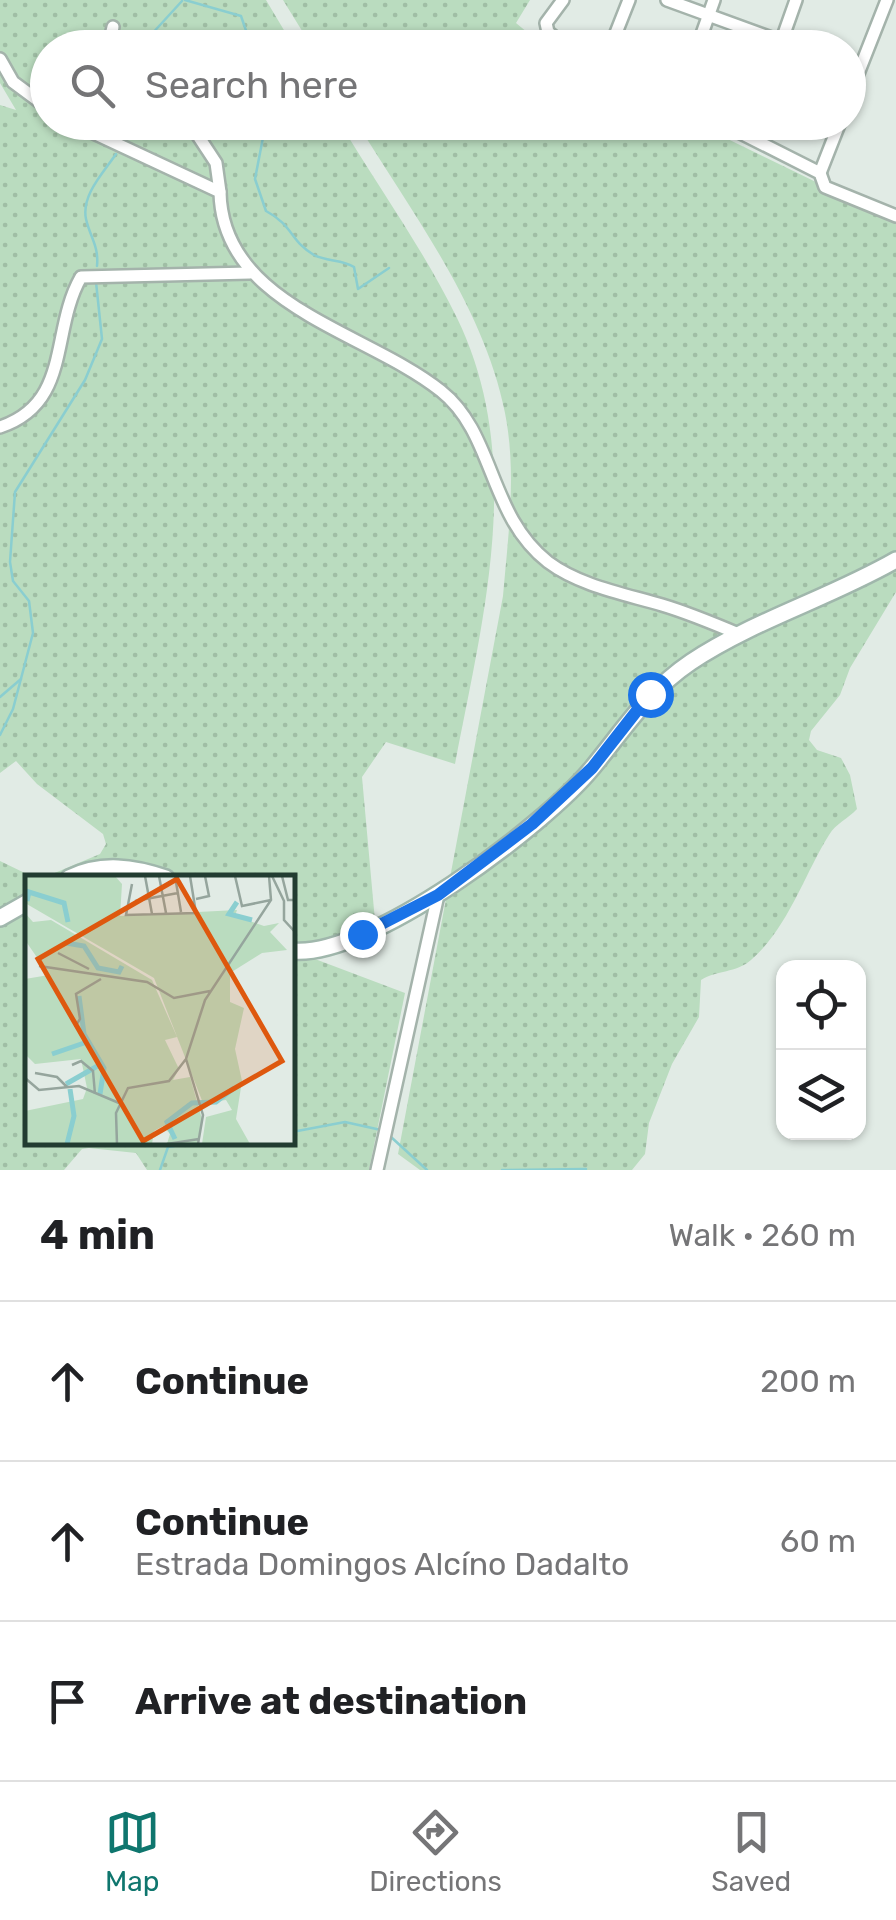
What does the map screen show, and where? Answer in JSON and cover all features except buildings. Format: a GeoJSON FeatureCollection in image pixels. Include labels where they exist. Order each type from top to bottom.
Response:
{"type":"FeatureCollection","features":[{"type":"Feature","properties":{"kind":"street"},"geometry":{"type":"LineString","coordinates":[[548,30],[546,23],[563,0]]}},
{"type":"Feature","properties":{"kind":"street"},"geometry":{"type":"LineString","coordinates":[[617,30],[629,0]]}},
{"type":"Feature","properties":{"kind":"street"},"geometry":{"type":"LineString","coordinates":[[667,0],[747,30]]}},
{"type":"Feature","properties":{"kind":"street"},"geometry":{"type":"LineString","coordinates":[[703,30],[714,0]]}},
{"type":"Feature","properties":{"kind":"street"},"geometry":{"type":"LineString","coordinates":[[785,30],[796,0]]}},
{"type":"Feature","properties":{"kind":"street"},"geometry":{"type":"LineString","coordinates":[[866,44],[887,0]]}},
{"type":"Feature","properties":{"kind":"street"},"geometry":{"type":"LineString","coordinates":[[112,30],[113,26]]}},
{"type":"Feature","properties":{"kind":"street"},"geometry":{"type":"LineString","coordinates":[[0,59],[13,82],[30,95]]}},
{"type":"Feature","properties":{"kind":"street"},"geometry":{"type":"LineString","coordinates":[[109,140],[220,192]]}},
{"type":"Feature","properties":{"kind":"street"},"geometry":{"type":"LineString","coordinates":[[201,140],[216,163],[223,228],[250,273],[271,291],[418,373],[463,411],[474,426],[496,495],[551,564],[606,588],[741,635]]}},
{"type":"Feature","properties":{"kind":"street"},"geometry":{"type":"LineString","coordinates":[[755,140],[820,173]]}},
{"type":"Feature","properties":{"kind":"street"},"geometry":{"type":"LineString","coordinates":[[833,140],[820,173],[824,187],[896,216]]}},
{"type":"Feature","properties":{"kind":"street"},"geometry":{"type":"LineString","coordinates":[[0,427],[29,415],[45,392],[77,283],[86,274],[250,273]]}},
{"type":"Feature","properties":{"kind":"street"},"geometry":{"type":"LineString","coordinates":[[295,950],[336,946],[438,895],[577,783],[650,694],[694,660],[848,588],[896,560]]}},
{"type":"Feature","properties":{"kind":"street"},"geometry":{"type":"LineString","coordinates":[[76,875],[94,868],[116,867],[152,875]]}},
{"type":"Feature","properties":{"kind":"street"},"geometry":{"type":"LineString","coordinates":[[377,1170],[438,895]]}},
{"type":"Feature","properties":{"kind":"street"},"geometry":{"type":"LineString","coordinates":[[0,918],[25,904]]}},
{"type":"Feature","properties":{"kind":"green space"},"geometry":{"type":"Polygon","coordinates":[[[0,0],[266,0],[284,30],[30,30],[30,140],[351,140],[444,293],[478,372],[490,427],[492,539],[477,652],[455,764],[386,742],[362,777],[375,921],[315,959],[405,993],[369,1170],[147,1170],[136,1153],[89,1148],[82,1149],[64,1170],[0,1170],[0,861],[29,875],[25,875],[25,1145],[295,1145],[295,875],[50,875],[100,854],[106,844],[103,834],[37,784],[16,761],[0,773],[0,105],[16,110],[0,83],[0,0]]]}},
{"type":"Feature","properties":{"kind":"green space"},"geometry":{"type":"Polygon","coordinates":[[[283,0],[530,0],[516,23],[524,30],[302,30],[283,0]]]}},
{"type":"Feature","properties":{"kind":"green space"},"geometry":{"type":"Polygon","coordinates":[[[368,140],[730,140],[896,221],[896,592],[850,668],[840,695],[811,731],[809,740],[817,750],[841,758],[850,775],[857,809],[829,835],[785,917],[764,947],[745,964],[701,980],[699,1017],[672,1064],[649,1123],[645,1154],[632,1170],[420,1170],[398,1154],[503,596],[510,505],[509,436],[495,374],[463,298],[368,140]]]}},
{"type":"Feature","properties":{"kind":"waterway"},"geometry":{"type":"LineString","coordinates":[[185,0],[241,16],[246,30]]}},
{"type":"Feature","properties":{"kind":"waterway"},"geometry":{"type":"LineString","coordinates":[[155,30],[182,1]]}},
{"type":"Feature","properties":{"kind":"waterway"},"geometry":{"type":"LineString","coordinates":[[263,140],[255,179],[266,211],[314,255],[354,267],[358,289],[389,268]]}},
{"type":"Feature","properties":{"kind":"waterway"},"geometry":{"type":"LineString","coordinates":[[97,266],[85,210],[95,184],[116,154]]}},
{"type":"Feature","properties":{"kind":"waterway"},"geometry":{"type":"LineString","coordinates":[[0,735],[13,709],[33,633],[29,601],[13,581],[10,562],[15,492],[85,380],[102,339],[96,282]]}},
{"type":"Feature","properties":{"kind":"waterway"},"geometry":{"type":"LineString","coordinates":[[0,697],[21,679]]}},
{"type":"Feature","properties":{"kind":"waterway"},"geometry":{"type":"LineString","coordinates":[[295,1131],[345,1122],[381,1130]]}},
{"type":"Feature","properties":{"kind":"waterway"},"geometry":{"type":"LineString","coordinates":[[391,1137],[427,1170]]}},
{"type":"Feature","properties":{"kind":"waterway"},"geometry":{"type":"LineString","coordinates":[[160,1170],[168,1147],[180,1145]]}},
{"type":"Feature","properties":{"kind":"waterway"},"geometry":{"type":"LineString","coordinates":[[502,1170],[586,1169]]}},
{"type":"Feature","properties":{"kind":"route"},"geometry":{"type":"LineString","coordinates":[[362,934],[451,887],[532,824],[592,768],[650,694]]}}]}
